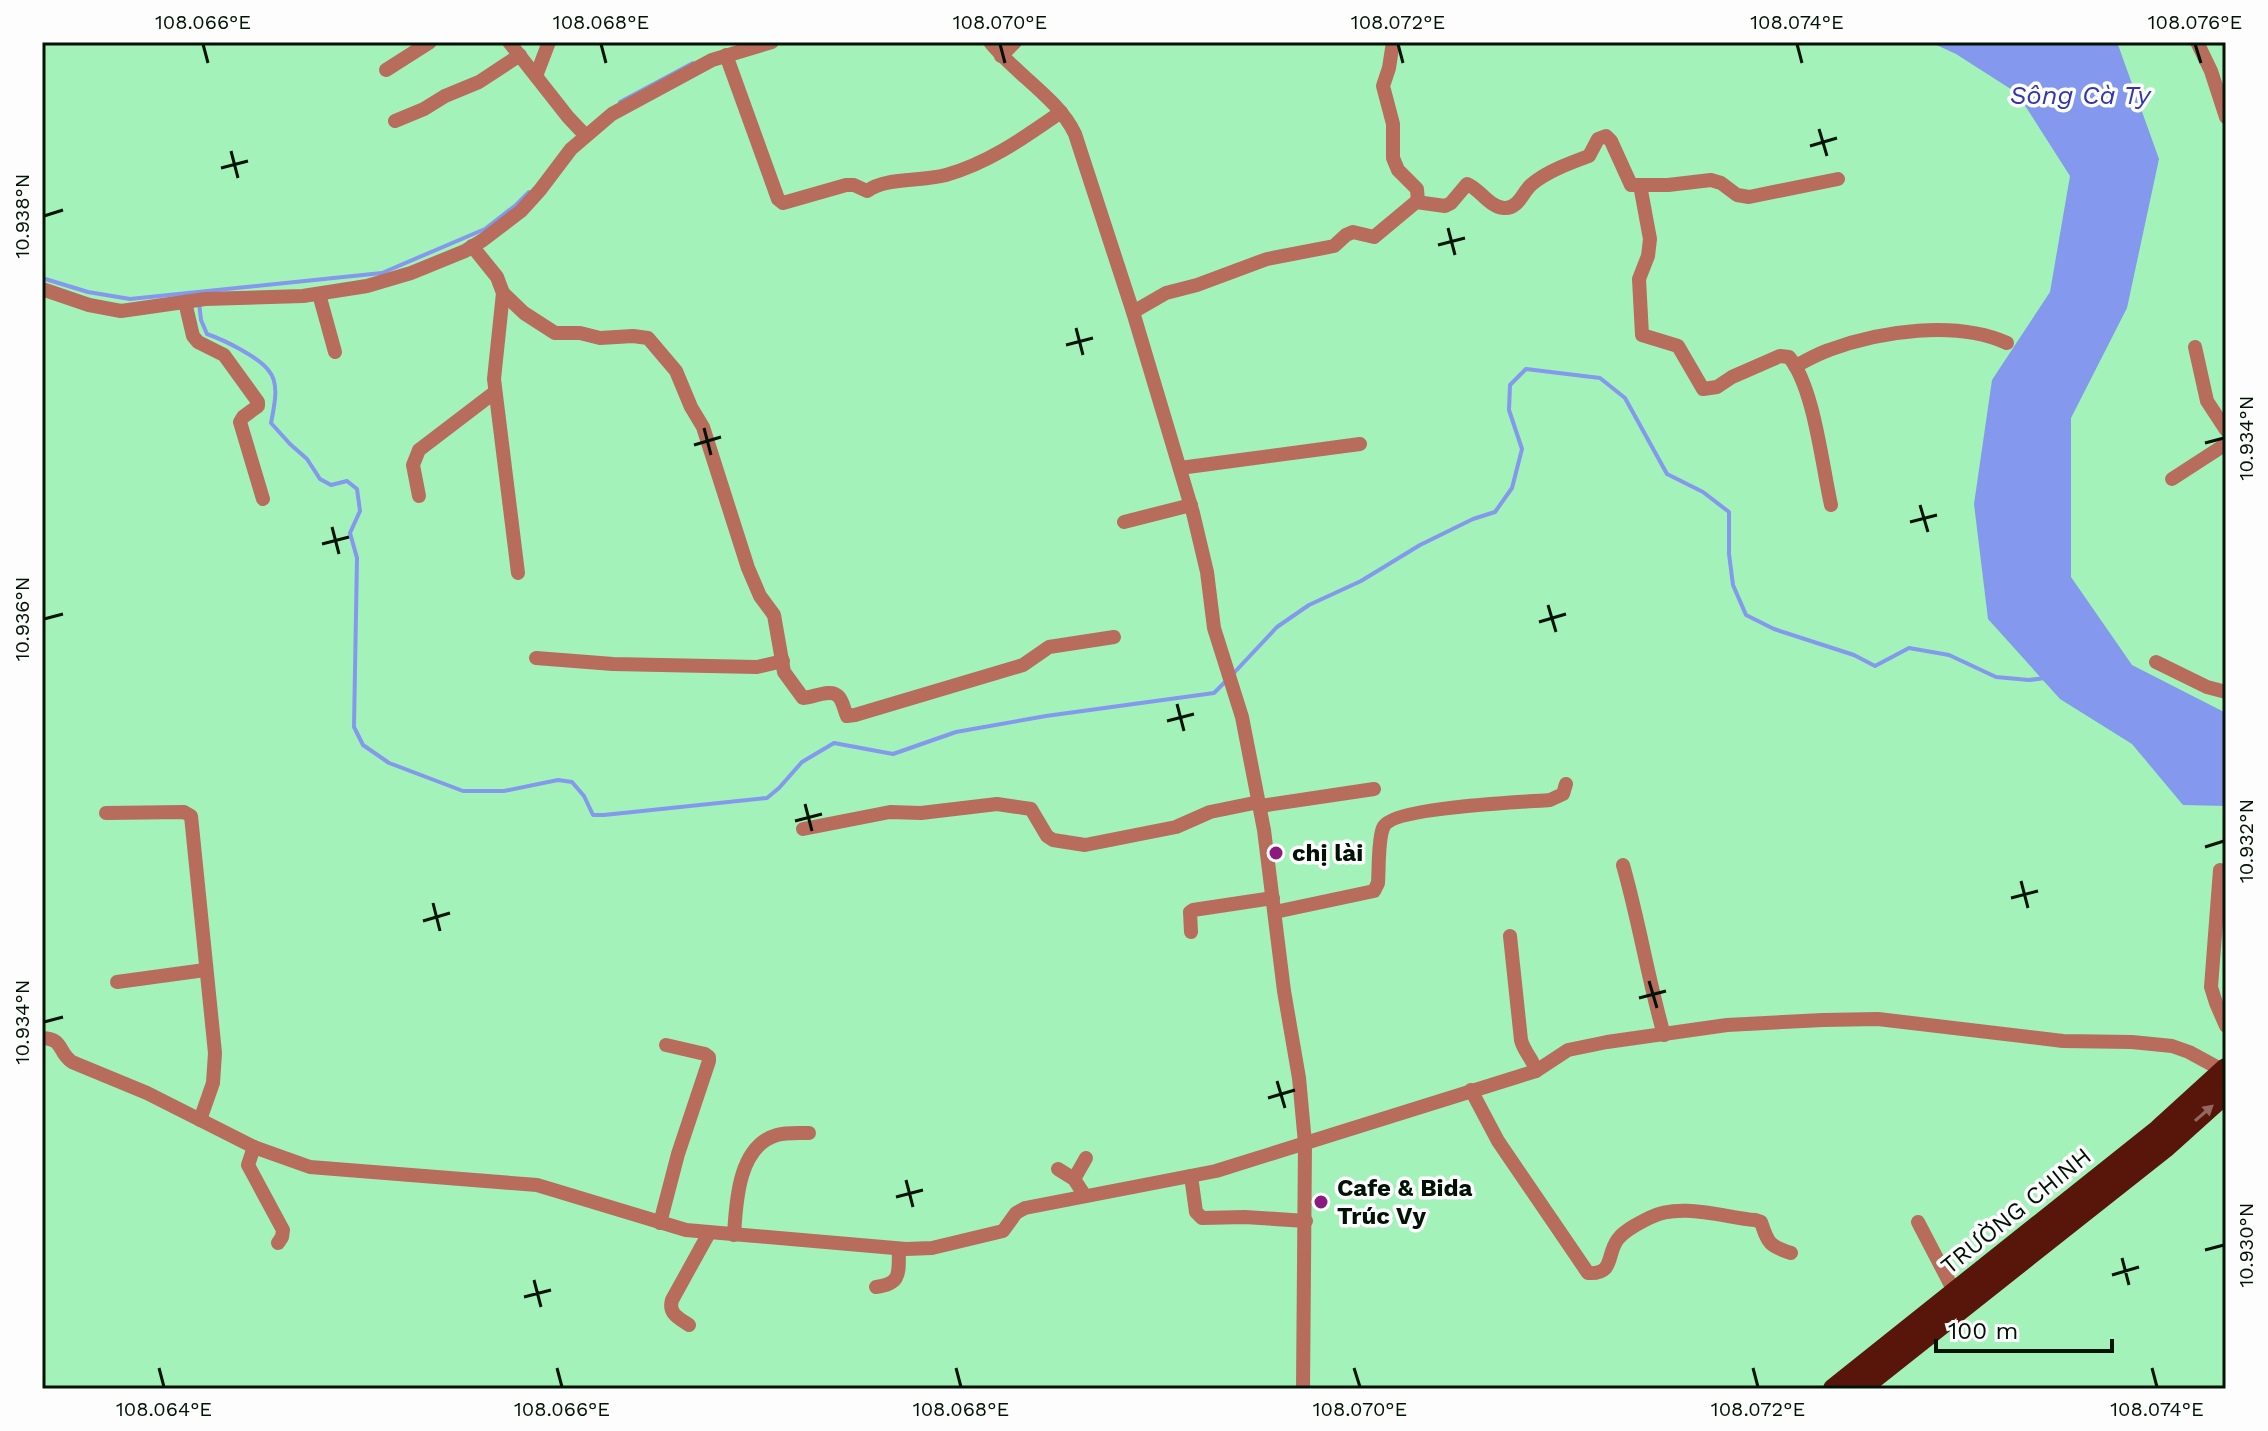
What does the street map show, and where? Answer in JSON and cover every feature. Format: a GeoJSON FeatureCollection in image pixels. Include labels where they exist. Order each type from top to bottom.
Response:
{"type":"FeatureCollection","features":[{"type":"Feature","properties":{"kind":"highway","name":"TRƯỜNG CHINH"},"geometry":{"type":"LineString","coordinates":[[1834,1389],[2225,1078]]}},
{"type":"Feature","properties":{"kind":"highway","name":"TRƯỜNG CHINH"},"geometry":{"type":"LineString","coordinates":[[1859,1389],[2166,1146],[2225,1078]]}},
{"type":"Feature","properties":{"kind":"street"},"geometry":{"type":"LineString","coordinates":[[386,70],[430,42]]}},
{"type":"Feature","properties":{"kind":"street"},"geometry":{"type":"LineString","coordinates":[[509,42],[580,129]]}},
{"type":"Feature","properties":{"kind":"street"},"geometry":{"type":"LineString","coordinates":[[536,76],[549,42]]}},
{"type":"Feature","properties":{"kind":"street"},"geometry":{"type":"LineString","coordinates":[[42,289],[89,305],[121,311],[205,299],[319,294],[385,282],[431,266],[472,246],[521,211],[571,149],[580,129],[698,67],[726,55],[772,42]]}},
{"type":"Feature","properties":{"kind":"street"},"geometry":{"type":"LineString","coordinates":[[990,42],[1061,112],[1070,123],[1079,144],[1191,505],[1207,572],[1214,628],[1242,717],[1260,804],[1284,991],[1299,1078],[1305,1143],[1303,1389]]}},
{"type":"Feature","properties":{"kind":"street"},"geometry":{"type":"LineString","coordinates":[[1001,56],[1015,42]]}},
{"type":"Feature","properties":{"kind":"street"},"geometry":{"type":"LineString","coordinates":[[1393,42],[1383,86],[1393,124],[1393,158],[1398,170],[1417,189],[1418,202]]}},
{"type":"Feature","properties":{"kind":"street"},"geometry":{"type":"LineString","coordinates":[[2197,42],[2211,71],[2226,117]]}},
{"type":"Feature","properties":{"kind":"street"},"geometry":{"type":"LineString","coordinates":[[395,121],[479,82],[520,55]]}},
{"type":"Feature","properties":{"kind":"street"},"geometry":{"type":"LineString","coordinates":[[726,55],[778,199],[783,203],[840,186],[854,185],[867,191],[885,182],[919,181],[972,167],[1061,112]]}},
{"type":"Feature","properties":{"kind":"street"},"geometry":{"type":"LineString","coordinates":[[2211,71],[2226,67]]}},
{"type":"Feature","properties":{"kind":"street"},"geometry":{"type":"LineString","coordinates":[[1133,312],[1166,293],[1267,259],[1334,246],[1353,232],[1374,237],[1413,204],[1448,205],[1467,184],[1493,204],[1510,207],[1532,184],[1572,161],[1589,156],[1598,139],[1604,135],[1611,141],[1631,185],[1711,180],[1737,195],[1749,197],[1838,179]]}},
{"type":"Feature","properties":{"kind":"street"},"geometry":{"type":"LineString","coordinates":[[1640,185],[1650,239],[1648,256],[1639,279],[1642,335],[1678,346],[1703,389],[1717,387],[1780,356],[1789,357],[1803,384],[1813,419],[1831,505]]}},
{"type":"Feature","properties":{"kind":"street"},"geometry":{"type":"LineString","coordinates":[[472,246],[497,277],[503,293],[524,313],[555,333],[580,333],[600,338],[648,338],[676,371],[703,427],[748,568],[760,596],[774,615],[784,672],[803,698],[831,692],[841,699],[847,716],[855,715],[1023,665],[1049,647],[1114,637]]}},
{"type":"Feature","properties":{"kind":"street"},"geometry":{"type":"LineString","coordinates":[[503,293],[494,379],[518,573]]}},
{"type":"Feature","properties":{"kind":"street"},"geometry":{"type":"LineString","coordinates":[[319,294],[335,352]]}},
{"type":"Feature","properties":{"kind":"street"},"geometry":{"type":"LineString","coordinates":[[185,302],[193,336],[198,342],[224,355],[258,402],[258,406],[240,422],[263,499]]}},
{"type":"Feature","properties":{"kind":"street"},"geometry":{"type":"LineString","coordinates":[[1795,366],[1829,350],[1915,330],[1959,331],[2007,343]]}},
{"type":"Feature","properties":{"kind":"street"},"geometry":{"type":"LineString","coordinates":[[2195,347],[2207,401],[2226,430]]}},
{"type":"Feature","properties":{"kind":"street"},"geometry":{"type":"LineString","coordinates":[[419,496],[413,465],[419,450],[495,392]]}},
{"type":"Feature","properties":{"kind":"street"},"geometry":{"type":"LineString","coordinates":[[1180,468],[1360,444]]}},
{"type":"Feature","properties":{"kind":"street"},"geometry":{"type":"LineString","coordinates":[[2172,479],[2226,444]]}},
{"type":"Feature","properties":{"kind":"street"},"geometry":{"type":"LineString","coordinates":[[1124,522],[1191,505]]}},
{"type":"Feature","properties":{"kind":"street"},"geometry":{"type":"LineString","coordinates":[[536,658],[613,664],[757,667],[783,661]]}},
{"type":"Feature","properties":{"kind":"street"},"geometry":{"type":"LineString","coordinates":[[2156,662],[2207,687],[2226,692]]}},
{"type":"Feature","properties":{"kind":"street"},"geometry":{"type":"LineString","coordinates":[[1191,932],[1190,912],[1193,910],[1274,905],[1374,891],[1378,883],[1383,828],[1389,821],[1429,809],[1550,800],[1563,794],[1566,784]]}},
{"type":"Feature","properties":{"kind":"street"},"geometry":{"type":"LineString","coordinates":[[803,829],[890,812],[921,813],[997,804],[1031,809],[1040,829],[1053,840],[1092,845],[1176,827],[1210,812],[1374,789]]}},
{"type":"Feature","properties":{"kind":"street"},"geometry":{"type":"LineString","coordinates":[[106,813],[184,812],[191,816],[215,1071],[200,1120]]}},
{"type":"Feature","properties":{"kind":"street"},"geometry":{"type":"LineString","coordinates":[[1623,865],[1664,1035]]}},
{"type":"Feature","properties":{"kind":"street"},"geometry":{"type":"LineString","coordinates":[[2220,870],[2211,987],[2226,1026]]}},
{"type":"Feature","properties":{"kind":"street"},"geometry":{"type":"LineString","coordinates":[[1510,936],[1522,1047],[1532,1059],[1536,1071]]}},
{"type":"Feature","properties":{"kind":"street"},"geometry":{"type":"LineString","coordinates":[[117,982],[205,970]]}},
{"type":"Feature","properties":{"kind":"street"},"geometry":{"type":"LineString","coordinates":[[42,1038],[55,1040],[72,1062],[147,1093],[254,1147],[310,1167],[537,1185],[686,1230],[899,1249],[926,1249],[998,1233],[1005,1230],[1020,1210],[1216,1171],[1536,1071],[1568,1050],[1727,1025],[1878,1019],[2063,1041],[2172,1046],[2189,1052],[2225,1078]]}},
{"type":"Feature","properties":{"kind":"street"},"geometry":{"type":"LineString","coordinates":[[660,1223],[678,1154],[709,1061],[705,1054],[666,1045]]}},
{"type":"Feature","properties":{"kind":"street"},"geometry":{"type":"LineString","coordinates":[[1471,1090],[1498,1141],[1588,1273],[1606,1269],[1618,1239],[1632,1228],[1659,1213],[1675,1210],[1761,1222],[1770,1244],[1791,1253]]}},
{"type":"Feature","properties":{"kind":"street"},"geometry":{"type":"LineString","coordinates":[[734,1235],[736,1194],[752,1155],[777,1135],[809,1133]]}},
{"type":"Feature","properties":{"kind":"street"},"geometry":{"type":"LineString","coordinates":[[254,1147],[248,1165],[283,1230],[278,1243]]}},
{"type":"Feature","properties":{"kind":"street"},"geometry":{"type":"LineString","coordinates":[[1074,1179],[1086,1158]]}},
{"type":"Feature","properties":{"kind":"street"},"geometry":{"type":"LineString","coordinates":[[1058,1169],[1074,1179],[1085,1196]]}},
{"type":"Feature","properties":{"kind":"street"},"geometry":{"type":"LineString","coordinates":[[1191,1176],[1196,1212],[1202,1218],[1306,1221]]}},
{"type":"Feature","properties":{"kind":"street"},"geometry":{"type":"LineString","coordinates":[[1918,1222],[1955,1293]]}},
{"type":"Feature","properties":{"kind":"street"},"geometry":{"type":"LineString","coordinates":[[689,1325],[673,1314],[670,1306],[709,1233]]}},
{"type":"Feature","properties":{"kind":"street"},"geometry":{"type":"LineString","coordinates":[[876,1287],[889,1286],[895,1281],[899,1249]]}},
{"type":"Feature","properties":{"kind":"water","name":"Sông Cà Ty"},"geometry":{"type":"Polygon","coordinates":[[[1930,42],[2117,42],[2159,159],[2127,308],[2071,418],[2071,577],[2132,665],[2226,713],[2226,806],[2183,805],[2132,744],[2060,699],[1988,619],[1974,504],[1992,380],[2050,292],[2070,176],[2017,93],[1956,54],[1930,42]]]}},
{"type":"Feature","properties":{"kind":"waterway"},"geometry":{"type":"LineString","coordinates":[[620,102],[693,63]]}},
{"type":"Feature","properties":{"kind":"waterway"},"geometry":{"type":"LineString","coordinates":[[42,278],[88,292],[130,299],[382,273],[485,229],[529,192]]}},
{"type":"Feature","properties":{"kind":"waterway"},"geometry":{"type":"LineString","coordinates":[[198,293],[201,320],[207,334],[249,355],[272,376],[275,396],[271,423],[307,459],[320,479],[331,485],[347,481],[357,489],[360,511],[350,533],[357,558],[354,727],[363,745],[389,763],[463,791],[504,791],[558,780],[572,782],[584,796],[593,815],[767,798],[802,762],[834,743],[893,754],[956,732],[1214,693],[1226,681]]}},
{"type":"Feature","properties":{"kind":"waterway"},"geometry":{"type":"LineString","coordinates":[[1232,675],[1277,627],[1309,605],[1361,581],[1420,545],[1473,519],[1495,512],[1512,488],[1522,449],[1509,410],[1510,385],[1526,369],[1600,378],[1625,398],[1667,474],[1703,492],[1729,512],[1733,585],[1746,615],[1774,629],[1854,655],[1875,666],[1909,648],[1949,655],[1996,677],[2045,678]]}},
{"type":"Feature","properties":{"kind":"place","name":"chị lài"},"geometry":{"type":"Point","coordinates":[1276,853]}},
{"type":"Feature","properties":{"kind":"place","name":"Cafe & Bida Trúc Vy"},"geometry":{"type":"Point","coordinates":[1321,1202]}}]}
